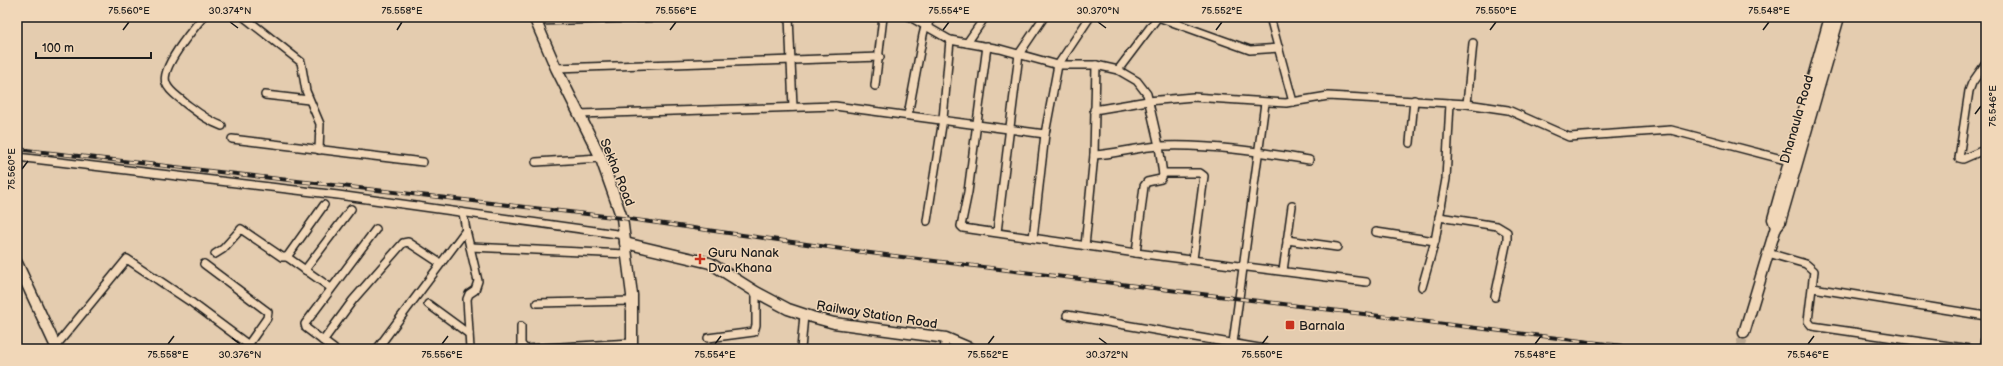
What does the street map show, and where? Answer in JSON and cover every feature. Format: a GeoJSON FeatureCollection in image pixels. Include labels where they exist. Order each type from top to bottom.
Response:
{"type":"FeatureCollection","features":[{"type":"Feature","properties":{"kind":"street"},"geometry":{"type":"LineString","coordinates":[[202,17],[169,65],[165,79],[168,88],[175,95],[200,115],[222,126]]}},
{"type":"Feature","properties":{"kind":"street"},"geometry":{"type":"LineString","coordinates":[[244,17],[300,60],[306,91],[320,124],[319,150]]}},
{"type":"Feature","properties":{"kind":"street"},"geometry":{"type":"LineString","coordinates":[[535,19],[668,17]]}},
{"type":"Feature","properties":{"kind":"street"},"geometry":{"type":"LineString","coordinates":[[789,17],[793,107]]}},
{"type":"Feature","properties":{"kind":"street"},"geometry":{"type":"LineString","coordinates":[[875,86],[880,56],[883,17]]}},
{"type":"Feature","properties":{"kind":"street"},"geometry":{"type":"LineString","coordinates":[[910,17],[950,40],[987,46],[1058,65],[1096,65],[1118,70],[1140,84],[1145,90],[1148,101],[1159,146],[1163,173],[1161,179],[1147,182],[1144,186],[1136,253]]}},
{"type":"Feature","properties":{"kind":"street"},"geometry":{"type":"LineString","coordinates":[[908,115],[925,27],[932,17]]}},
{"type":"Feature","properties":{"kind":"street"},"geometry":{"type":"LineString","coordinates":[[967,43],[985,17]]}},
{"type":"Feature","properties":{"kind":"street"},"geometry":{"type":"LineString","coordinates":[[997,232],[1011,129],[1019,54],[1044,17]]}},
{"type":"Feature","properties":{"kind":"street"},"geometry":{"type":"LineString","coordinates":[[1033,238],[1045,134],[1058,65],[1090,17]]}},
{"type":"Feature","properties":{"kind":"street"},"geometry":{"type":"LineString","coordinates":[[1118,70],[1158,17],[1250,50],[1279,48]]}},
{"type":"Feature","properties":{"kind":"street"},"geometry":{"type":"LineString","coordinates":[[1270,17],[1293,102]]}},
{"type":"Feature","properties":{"kind":"street","name":"Dhanaula Road"},"geometry":{"type":"LineString","coordinates":[[1793,162],[1830,17]]}},
{"type":"Feature","properties":{"kind":"street","name":"Dhanaula Road"},"geometry":{"type":"LineString","coordinates":[[1744,333],[1776,227],[1773,219],[1793,162],[1839,17]]}},
{"type":"Feature","properties":{"kind":"street","name":"Sekha Road"},"geometry":{"type":"LineString","coordinates":[[535,19],[556,68],[600,158],[622,218],[632,301],[632,346]]}},
{"type":"Feature","properties":{"kind":"street"},"geometry":{"type":"LineString","coordinates":[[927,221],[943,119],[950,40]]}},
{"type":"Feature","properties":{"kind":"street"},"geometry":{"type":"LineString","coordinates":[[1467,104],[1473,44]]}},
{"type":"Feature","properties":{"kind":"street"},"geometry":{"type":"LineString","coordinates":[[987,46],[962,227],[980,232],[997,232],[1136,253],[1366,282]]}},
{"type":"Feature","properties":{"kind":"street"},"geometry":{"type":"LineString","coordinates":[[556,68],[880,56]]}},
{"type":"Feature","properties":{"kind":"street"},"geometry":{"type":"LineString","coordinates":[[1986,63],[1972,83],[1969,91],[1959,158],[1963,159],[1986,149]]}},
{"type":"Feature","properties":{"kind":"street"},"geometry":{"type":"LineString","coordinates":[[1085,246],[1094,155],[1096,65]]}},
{"type":"Feature","properties":{"kind":"street"},"geometry":{"type":"LineString","coordinates":[[265,95],[309,100]]}},
{"type":"Feature","properties":{"kind":"street"},"geometry":{"type":"LineString","coordinates":[[1094,110],[1148,101],[1207,97],[1266,103],[1293,102],[1328,96],[1414,100],[1467,104],[1508,110],[1570,137],[1671,130],[1793,162]]}},
{"type":"Feature","properties":{"kind":"street"},"geometry":{"type":"LineString","coordinates":[[1410,143],[1414,100]]}},
{"type":"Feature","properties":{"kind":"street"},"geometry":{"type":"LineString","coordinates":[[1233,343],[1266,103]]}},
{"type":"Feature","properties":{"kind":"street"},"geometry":{"type":"LineString","coordinates":[[1422,287],[1435,241],[1446,179],[1450,103]]}},
{"type":"Feature","properties":{"kind":"street"},"geometry":{"type":"LineString","coordinates":[[578,114],[835,106],[943,119],[1045,134]]}},
{"type":"Feature","properties":{"kind":"street"},"geometry":{"type":"LineString","coordinates":[[232,139],[423,162]]}},
{"type":"Feature","properties":{"kind":"street"},"geometry":{"type":"LineString","coordinates":[[1094,155],[1159,146],[1205,146],[1260,152],[1309,160]]}},
{"type":"Feature","properties":{"kind":"street"},"geometry":{"type":"LineString","coordinates":[[17,157],[330,194],[463,213],[624,239]]}},
{"type":"Feature","properties":{"kind":"street"},"geometry":{"type":"LineString","coordinates":[[536,162],[600,158]]}},
{"type":"Feature","properties":{"kind":"street"},"geometry":{"type":"LineString","coordinates":[[1163,173],[1200,173],[1204,176],[1193,259]]}},
{"type":"Feature","properties":{"kind":"street"},"geometry":{"type":"LineString","coordinates":[[287,257],[324,205]]}},
{"type":"Feature","properties":{"kind":"street"},"geometry":{"type":"LineString","coordinates":[[1283,271],[1292,206]]}},
{"type":"Feature","properties":{"kind":"street"},"geometry":{"type":"LineString","coordinates":[[305,270],[351,209]]}},
{"type":"Feature","properties":{"kind":"street"},"geometry":{"type":"LineString","coordinates":[[463,213],[478,280],[477,287],[469,294],[467,299],[470,349]]}},
{"type":"Feature","properties":{"kind":"street"},"geometry":{"type":"LineString","coordinates":[[1440,217],[1497,226],[1507,232],[1507,240],[1495,297]]}},
{"type":"Feature","properties":{"kind":"street"},"geometry":{"type":"LineString","coordinates":[[215,254],[223,249],[241,229],[282,257],[287,257],[330,288]]}},
{"type":"Feature","properties":{"kind":"street"},"geometry":{"type":"LineString","coordinates":[[334,349],[306,328],[305,324],[330,288],[376,229]]}},
{"type":"Feature","properties":{"kind":"street"},"geometry":{"type":"LineString","coordinates":[[377,349],[466,230]]}},
{"type":"Feature","properties":{"kind":"street"},"geometry":{"type":"LineString","coordinates":[[1376,232],[1435,241]]}},
{"type":"Feature","properties":{"kind":"street","name":"Railway Station Road"},"geometry":{"type":"LineString","coordinates":[[624,239],[710,263],[756,292],[804,315],[834,322],[946,338],[972,349]]}},
{"type":"Feature","properties":{"kind":"street"},"geometry":{"type":"LineString","coordinates":[[1287,240],[1336,247]]}},
{"type":"Feature","properties":{"kind":"street"},"geometry":{"type":"LineString","coordinates":[[323,341],[353,300],[403,243],[408,242],[440,263]]}},
{"type":"Feature","properties":{"kind":"street"},"geometry":{"type":"LineString","coordinates":[[470,247],[626,254]]}},
{"type":"Feature","properties":{"kind":"street"},"geometry":{"type":"LineString","coordinates":[[1768,253],[1811,267],[1815,276],[1808,321],[1812,326],[1970,349]]}},
{"type":"Feature","properties":{"kind":"street"},"geometry":{"type":"LineString","coordinates":[[17,264],[56,348],[127,259],[191,302],[251,347],[267,318],[268,312],[204,264]]}},
{"type":"Feature","properties":{"kind":"street"},"geometry":{"type":"LineString","coordinates":[[1813,288],[1986,316]]}},
{"type":"Feature","properties":{"kind":"street"},"geometry":{"type":"LineString","coordinates":[[708,338],[754,332],[756,325],[756,292]]}},
{"type":"Feature","properties":{"kind":"street"},"geometry":{"type":"LineString","coordinates":[[537,303],[632,301]]}},
{"type":"Feature","properties":{"kind":"street"},"geometry":{"type":"LineString","coordinates":[[428,304],[469,334]]}},
{"type":"Feature","properties":{"kind":"street"},"geometry":{"type":"LineString","coordinates":[[801,349],[804,315]]}},
{"type":"Feature","properties":{"kind":"street"},"geometry":{"type":"LineString","coordinates":[[1067,315],[1265,349]]}},
{"type":"Feature","properties":{"kind":"street"},"geometry":{"type":"LineString","coordinates":[[521,326],[521,344],[526,349],[632,346]]}},
{"type":"Feature","properties":{"kind":"street"},"geometry":{"type":"LineString","coordinates":[[1983,349],[1986,332]]}},
{"type":"Feature","properties":{"kind":"street"},"geometry":{"type":"LineString","coordinates":[[944,349],[946,338]]}},
{"type":"Feature","properties":{"kind":"tunnel"},"geometry":{"type":"LineString","coordinates":[[1740,349],[1744,333]]}},
{"type":"Feature","properties":{"kind":"railway"},"geometry":{"type":"LineString","coordinates":[[17,149],[622,218],[870,253],[1647,349]]}},
{"type":"Feature","properties":{"kind":"place","name":"Guru Nanak Dva Khana"},"geometry":{"type":"Point","coordinates":[700,259]}},
{"type":"Feature","properties":{"kind":"place","name":"Barnala"},"geometry":{"type":"Point","coordinates":[1290,325]}}]}
